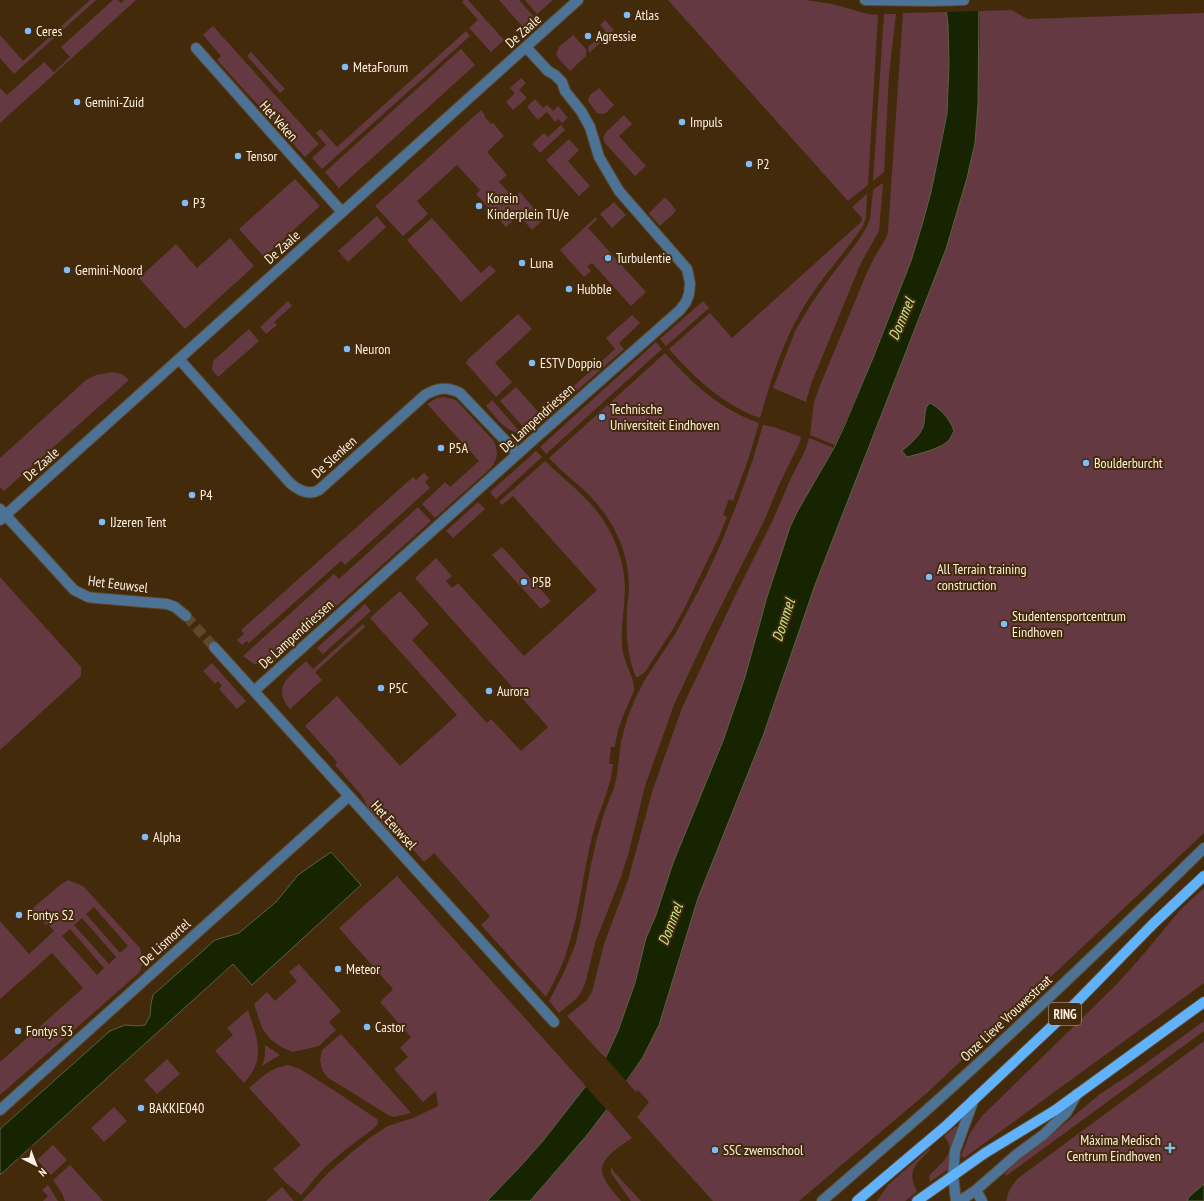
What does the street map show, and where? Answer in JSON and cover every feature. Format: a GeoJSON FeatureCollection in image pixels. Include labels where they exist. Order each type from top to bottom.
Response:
{"type":"FeatureCollection","features":[{"type":"Feature","properties":{"kind":"main road","name":"RING"},"geometry":{"type":"LineString","coordinates":[[857,1201],[947,1125],[1063,1016],[1153,924],[1204,876]]}},
{"type":"Feature","properties":{"kind":"main road"},"geometry":{"type":"LineString","coordinates":[[917,1201],[953,1175],[1054,1111],[1204,1002]]}},
{"type":"Feature","properties":{"kind":"street","name":"De Zaale"},"geometry":{"type":"LineString","coordinates":[[2,515],[179,359],[578,0]]}},
{"type":"Feature","properties":{"kind":"street"},"geometry":{"type":"LineString","coordinates":[[864,0],[964,0]]}},
{"type":"Feature","properties":{"kind":"street","name":"De Lampendriessen"},"geometry":{"type":"LineString","coordinates":[[254,691],[680,310],[686,302],[689,294],[690,283],[687,269],[619,191],[599,157],[591,131],[582,111],[565,91],[557,86],[551,79],[548,71],[526,47]]}},
{"type":"Feature","properties":{"kind":"street","name":"Het Veken"},"geometry":{"type":"LineString","coordinates":[[196,48],[342,212]]}},
{"type":"Feature","properties":{"kind":"street","name":"De Slenken"},"geometry":{"type":"LineString","coordinates":[[179,359],[290,483],[301,491],[314,492],[318,490],[425,395],[438,388],[453,389],[460,393],[518,454]]}},
{"type":"Feature","properties":{"kind":"street","name":"Het Eeuwsel"},"geometry":{"type":"LineString","coordinates":[[2,515],[68,584],[81,594],[96,598],[167,604],[186,616]]}},
{"type":"Feature","properties":{"kind":"street","name":"Het Eeuwsel"},"geometry":{"type":"LineString","coordinates":[[214,647],[554,1022]]}},
{"type":"Feature","properties":{"kind":"street","name":"De Lismortel"},"geometry":{"type":"LineString","coordinates":[[0,1110],[349,796]]}},
{"type":"Feature","properties":{"kind":"street","name":"Onze Lieve Vrouwestraat"},"geometry":{"type":"LineString","coordinates":[[822,1201],[954,1085],[1063,984],[1204,848]]}},
{"type":"Feature","properties":{"kind":"street"},"geometry":{"type":"LineString","coordinates":[[960,1201],[976,1190],[1016,1155],[1043,1135],[1066,1113],[1078,1094]]}},
{"type":"Feature","properties":{"kind":"street"},"geometry":{"type":"LineString","coordinates":[[956,1201],[953,1175],[955,1150],[974,1099]]}},
{"type":"Feature","properties":{"kind":"street"},"geometry":{"type":"LineString","coordinates":[[976,1190],[982,1201]]}},
{"type":"Feature","properties":{"kind":"shaded area"},"geometry":{"type":"Polygon","coordinates":[[[90,0],[96,0],[14,74],[0,58],[0,35],[23,61],[90,0]]]}},
{"type":"Feature","properties":{"kind":"shaded area"},"geometry":{"type":"Polygon","coordinates":[[[113,0],[118,0],[121,3],[124,0],[136,0],[0,123],[0,88],[7,95],[44,62],[54,72],[70,57],[61,47],[113,0]]]}},
{"type":"Feature","properties":{"kind":"shaded area"},"geometry":{"type":"Polygon","coordinates":[[[464,0],[468,0],[504,40],[491,52],[469,28],[478,20],[462,2],[464,0]]]}},
{"type":"Feature","properties":{"kind":"shaded area"},"geometry":{"type":"Polygon","coordinates":[[[499,0],[519,0],[534,17],[523,27],[499,0]]]}},
{"type":"Feature","properties":{"kind":"shaded area"},"geometry":{"type":"Polygon","coordinates":[[[525,0],[553,0],[537,14],[525,0]]]}},
{"type":"Feature","properties":{"kind":"shaded area"},"geometry":{"type":"Polygon","coordinates":[[[668,0],[806,0],[832,4],[868,14],[878,15],[868,185],[848,201],[668,0]]]}},
{"type":"Feature","properties":{"kind":"shaded area","name":"Studentensportcentrum Eindhoven"},"geometry":{"type":"Polygon","coordinates":[[[1012,10],[1027,19],[1204,13],[1204,833],[928,1092],[799,1201],[713,1201],[637,1117],[649,1102],[638,1090],[636,1092],[627,1082],[643,1057],[659,1025],[698,898],[763,736],[815,585],[946,249],[967,178],[975,143],[980,11],[1012,10]]]}},
{"type":"Feature","properties":{"kind":"shaded area"},"geometry":{"type":"Polygon","coordinates":[[[946,12],[948,24],[949,64],[947,114],[931,192],[911,261],[873,358],[835,445],[810,435],[814,402],[868,270],[887,236],[903,13],[946,12]]]}},
{"type":"Feature","properties":{"kind":"shaded area"},"geometry":{"type":"Polygon","coordinates":[[[884,14],[896,14],[889,75],[884,172],[873,181],[884,14]]]}},
{"type":"Feature","properties":{"kind":"shaded area"},"geometry":{"type":"Polygon","coordinates":[[[605,20],[614,30],[589,53],[588,47],[606,31],[600,25],[605,20]]]}},
{"type":"Feature","properties":{"kind":"shaded area"},"geometry":{"type":"Polygon","coordinates":[[[213,26],[319,144],[305,157],[217,60],[221,56],[203,35],[213,26]]]}},
{"type":"Feature","properties":{"kind":"shaded area"},"geometry":{"type":"Polygon","coordinates":[[[466,31],[470,36],[322,169],[312,158],[326,145],[316,133],[321,129],[337,147],[466,31]]]}},
{"type":"Feature","properties":{"kind":"shaded area"},"geometry":{"type":"Polygon","coordinates":[[[573,35],[586,49],[586,56],[570,71],[556,54],[559,47],[573,35]]]}},
{"type":"Feature","properties":{"kind":"shaded area"},"geometry":{"type":"Polygon","coordinates":[[[461,49],[475,65],[339,188],[325,172],[461,49]]]}},
{"type":"Feature","properties":{"kind":"shaded area"},"geometry":{"type":"Polygon","coordinates":[[[251,52],[285,89],[280,93],[247,56],[251,52]]]}},
{"type":"Feature","properties":{"kind":"shaded area"},"geometry":{"type":"Polygon","coordinates":[[[521,78],[526,83],[519,90],[527,98],[513,110],[506,102],[515,93],[510,88],[521,78]]]}},
{"type":"Feature","properties":{"kind":"shaded area"},"geometry":{"type":"Polygon","coordinates":[[[599,88],[614,105],[606,113],[601,114],[597,113],[588,101],[590,95],[599,88]]]}},
{"type":"Feature","properties":{"kind":"shaded area"},"geometry":{"type":"Polygon","coordinates":[[[535,99],[543,108],[547,105],[553,111],[558,106],[568,118],[562,123],[558,119],[555,122],[547,112],[538,120],[527,107],[535,99]]]}},
{"type":"Feature","properties":{"kind":"shaded area"},"geometry":{"type":"Polygon","coordinates":[[[481,110],[491,124],[493,123],[504,136],[487,152],[507,175],[499,182],[514,198],[520,192],[536,211],[534,213],[535,215],[538,213],[544,219],[532,230],[519,215],[506,227],[476,194],[480,190],[457,165],[417,201],[428,214],[403,236],[375,206],[481,110]]]}},
{"type":"Feature","properties":{"kind":"shaded area"},"geometry":{"type":"Polygon","coordinates":[[[624,115],[632,124],[619,136],[646,166],[635,176],[605,143],[603,138],[606,132],[624,115]]]}},
{"type":"Feature","properties":{"kind":"shaded area"},"geometry":{"type":"Polygon","coordinates":[[[561,125],[565,130],[540,153],[532,144],[544,133],[548,137],[561,125]]]}},
{"type":"Feature","properties":{"kind":"shaded area"},"geometry":{"type":"Polygon","coordinates":[[[569,139],[579,150],[568,161],[590,186],[579,196],[546,160],[569,139]]]}},
{"type":"Feature","properties":{"kind":"shaded area"},"geometry":{"type":"Polygon","coordinates":[[[295,179],[320,206],[264,257],[239,229],[295,179]]]}},
{"type":"Feature","properties":{"kind":"shaded area"},"geometry":{"type":"Polygon","coordinates":[[[883,184],[879,231],[861,263],[811,384],[806,402],[773,388],[796,329],[813,301],[866,228],[870,219],[873,190],[883,184]]]}},
{"type":"Feature","properties":{"kind":"shaded area"},"geometry":{"type":"Polygon","coordinates":[[[867,194],[866,217],[863,226],[816,288],[801,311],[786,340],[769,387],[760,418],[734,406],[710,390],[669,349],[710,313],[732,338],[861,222],[862,218],[852,207],[867,194]]]}},
{"type":"Feature","properties":{"kind":"shaded area"},"geometry":{"type":"Polygon","coordinates":[[[664,198],[667,199],[676,210],[660,226],[649,213],[664,198]]]}},
{"type":"Feature","properties":{"kind":"shaded area"},"geometry":{"type":"Polygon","coordinates":[[[614,202],[626,215],[612,228],[600,214],[614,202]]]}},
{"type":"Feature","properties":{"kind":"shaded area"},"geometry":{"type":"Polygon","coordinates":[[[377,216],[386,227],[348,262],[338,251],[377,216]]]}},
{"type":"Feature","properties":{"kind":"shaded area"},"geometry":{"type":"Polygon","coordinates":[[[596,217],[597,219],[588,228],[646,292],[631,306],[592,263],[587,266],[591,271],[584,277],[560,250],[596,217]]]}},
{"type":"Feature","properties":{"kind":"shaded area"},"geometry":{"type":"Polygon","coordinates":[[[432,218],[481,273],[490,265],[496,271],[461,302],[407,240],[432,218]]]}},
{"type":"Feature","properties":{"kind":"shaded area"},"geometry":{"type":"Polygon","coordinates":[[[230,238],[254,266],[185,329],[139,278],[176,244],[197,268],[230,238]]]}},
{"type":"Feature","properties":{"kind":"shaded area"},"geometry":{"type":"Polygon","coordinates":[[[288,301],[292,306],[274,322],[277,325],[266,334],[260,327],[288,301]]]}},
{"type":"Feature","properties":{"kind":"shaded area"},"geometry":{"type":"Polygon","coordinates":[[[703,301],[709,308],[666,346],[660,339],[703,301]]]}},
{"type":"Feature","properties":{"kind":"shaded area"},"geometry":{"type":"Polygon","coordinates":[[[518,314],[532,329],[495,363],[512,382],[496,397],[466,363],[468,359],[518,314]]]}},
{"type":"Feature","properties":{"kind":"shaded area"},"geometry":{"type":"Polygon","coordinates":[[[632,315],[640,323],[619,343],[624,349],[560,406],[556,402],[615,349],[606,338],[632,315]]]}},
{"type":"Feature","properties":{"kind":"shaded area"},"geometry":{"type":"Polygon","coordinates":[[[249,329],[259,341],[218,377],[212,370],[213,361],[249,329]]]}},
{"type":"Feature","properties":{"kind":"shaded area"},"geometry":{"type":"Polygon","coordinates":[[[656,342],[662,349],[546,454],[540,447],[656,342]]]}},
{"type":"Feature","properties":{"kind":"shaded area"},"geometry":{"type":"Polygon","coordinates":[[[665,353],[696,385],[719,403],[731,411],[759,423],[749,457],[733,501],[729,499],[723,515],[727,517],[718,539],[673,629],[645,672],[636,677],[629,653],[627,636],[629,587],[623,549],[612,525],[598,504],[549,458],[665,353]]]}},
{"type":"Feature","properties":{"kind":"shaded area"},"geometry":{"type":"Polygon","coordinates":[[[113,372],[122,374],[129,380],[4,491],[0,487],[0,458],[86,380],[96,375],[113,372]]]}},
{"type":"Feature","properties":{"kind":"shaded area"},"geometry":{"type":"Polygon","coordinates":[[[516,387],[541,415],[553,405],[557,409],[535,428],[527,431],[500,401],[516,387]]]}},
{"type":"Feature","properties":{"kind":"shaded area"},"geometry":{"type":"Polygon","coordinates":[[[443,397],[457,401],[493,440],[497,454],[491,468],[435,518],[422,504],[445,482],[450,487],[479,461],[427,404],[437,398],[443,397]]]}},
{"type":"Feature","properties":{"kind":"shaded area"},"geometry":{"type":"Polygon","coordinates":[[[492,400],[521,433],[510,430],[497,419],[486,406],[492,400]]]}},
{"type":"Feature","properties":{"kind":"shaded area"},"geometry":{"type":"Polygon","coordinates":[[[763,425],[774,427],[801,437],[799,444],[779,485],[765,519],[706,636],[674,705],[645,786],[628,855],[595,943],[585,984],[577,998],[559,1013],[549,1001],[575,946],[596,842],[617,775],[621,742],[627,719],[644,681],[677,631],[705,578],[738,501],[763,425]]]}},
{"type":"Feature","properties":{"kind":"shaded area"},"geometry":{"type":"Polygon","coordinates":[[[809,438],[834,448],[790,527],[767,597],[745,677],[723,741],[673,863],[656,915],[646,938],[635,983],[627,1006],[618,1031],[605,1058],[567,1016],[586,1001],[592,992],[604,944],[628,880],[653,789],[682,708],[772,522],[791,478],[805,451],[809,438]]]}},
{"type":"Feature","properties":{"kind":"shaded area"},"geometry":{"type":"Polygon","coordinates":[[[536,451],[542,457],[496,499],[490,492],[536,451]]]}},
{"type":"Feature","properties":{"kind":"shaded area"},"geometry":{"type":"Polygon","coordinates":[[[545,461],[577,490],[595,509],[609,529],[619,551],[625,587],[622,648],[634,684],[634,691],[620,725],[615,747],[611,747],[609,764],[613,764],[612,773],[592,837],[573,931],[562,965],[546,997],[481,925],[490,916],[434,853],[424,862],[398,833],[387,831],[372,816],[362,796],[335,765],[337,762],[305,726],[337,696],[400,766],[457,715],[370,618],[400,591],[429,624],[412,640],[487,723],[491,719],[521,751],[548,727],[415,578],[436,558],[452,576],[446,581],[452,588],[458,583],[524,656],[597,590],[513,496],[502,505],[499,502],[545,461]]]}},
{"type":"Feature","properties":{"kind":"shaded area"},"geometry":{"type":"Polygon","coordinates":[[[424,473],[429,478],[425,482],[430,488],[345,565],[341,561],[249,643],[247,641],[242,645],[237,640],[244,634],[241,630],[413,477],[416,480],[424,473]]]}},
{"type":"Feature","properties":{"kind":"shaded area"},"geometry":{"type":"Polygon","coordinates":[[[478,502],[485,509],[453,538],[446,531],[478,502]]]}},
{"type":"Feature","properties":{"kind":"shaded area"},"geometry":{"type":"Polygon","coordinates":[[[418,507],[431,521],[272,664],[264,668],[263,664],[254,664],[243,656],[334,574],[339,579],[418,507]]]}},
{"type":"Feature","properties":{"kind":"shaded area"},"geometry":{"type":"Polygon","coordinates":[[[502,547],[551,601],[541,609],[492,555],[502,547]]]}},
{"type":"Feature","properties":{"kind":"shaded area"},"geometry":{"type":"Polygon","coordinates":[[[0,577],[81,667],[81,676],[0,750],[0,577]]]}},
{"type":"Feature","properties":{"kind":"shaded area"},"geometry":{"type":"Polygon","coordinates":[[[365,604],[371,611],[323,654],[317,648],[365,604]]]}},
{"type":"Feature","properties":{"kind":"shaded area"},"geometry":{"type":"Polygon","coordinates":[[[363,624],[365,627],[315,672],[322,680],[290,709],[282,694],[282,688],[289,677],[306,661],[313,669],[363,624]]]}},
{"type":"Feature","properties":{"kind":"shaded area"},"geometry":{"type":"Polygon","coordinates":[[[212,663],[246,701],[237,709],[219,689],[222,686],[218,681],[215,684],[203,671],[212,663]]]}},
{"type":"Feature","properties":{"kind":"shaded area"},"geometry":{"type":"Polygon","coordinates":[[[397,876],[586,1086],[542,1142],[487,1201],[302,1201],[329,1172],[371,1137],[388,1126],[416,1117],[438,1106],[436,1091],[423,1102],[394,1069],[408,1057],[400,1048],[411,1037],[380,1002],[393,989],[339,928],[397,876]]]}},
{"type":"Feature","properties":{"kind":"shaded area"},"geometry":{"type":"Polygon","coordinates":[[[68,880],[83,886],[140,948],[143,962],[140,972],[0,1095],[0,1062],[83,988],[52,953],[0,999],[0,921],[29,954],[54,931],[48,924],[46,925],[32,909],[61,884],[68,880]],[[94,907],[86,914],[120,953],[128,946],[94,907]],[[82,918],[74,925],[109,964],[116,957],[82,918]],[[70,929],[62,936],[97,975],[104,968],[70,929]]]}},
{"type":"Feature","properties":{"kind":"shaded area"},"geometry":{"type":"Polygon","coordinates":[[[1204,888],[1204,983],[964,1158],[961,1156],[970,1133],[982,1116],[1115,986],[1180,910],[1204,888]]]}},
{"type":"Feature","properties":{"kind":"shaded area"},"geometry":{"type":"Polygon","coordinates":[[[299,964],[341,1011],[329,1022],[336,1030],[319,1046],[293,1052],[281,1047],[270,1039],[262,1028],[254,1004],[267,992],[275,1001],[297,981],[289,972],[299,964]]]}},
{"type":"Feature","properties":{"kind":"shaded area"},"geometry":{"type":"Polygon","coordinates":[[[248,1010],[257,1039],[258,1056],[256,1065],[244,1083],[215,1051],[233,1035],[227,1028],[248,1010]]]}},
{"type":"Feature","properties":{"kind":"shaded area"},"geometry":{"type":"Polygon","coordinates":[[[1204,1021],[1204,1031],[1006,1176],[1005,1174],[1013,1164],[1100,1094],[1135,1071],[1204,1021]]]}},
{"type":"Feature","properties":{"kind":"shaded area"},"geometry":{"type":"Polygon","coordinates":[[[341,1034],[411,1113],[394,1117],[388,1115],[328,1078],[322,1070],[320,1061],[322,1050],[341,1034]]]}},
{"type":"Feature","properties":{"kind":"shaded area"},"geometry":{"type":"Polygon","coordinates":[[[1204,1041],[1204,1184],[1189,1197],[1187,1201],[1006,1201],[1009,1191],[1017,1179],[1204,1041]]]}},
{"type":"Feature","properties":{"kind":"shaded area"},"geometry":{"type":"Polygon","coordinates":[[[265,1045],[280,1055],[262,1066],[265,1056],[265,1045]]]}},
{"type":"Feature","properties":{"kind":"shaded area"},"geometry":{"type":"Polygon","coordinates":[[[167,1059],[180,1074],[157,1094],[144,1080],[167,1059]]]}},
{"type":"Feature","properties":{"kind":"shaded area"},"geometry":{"type":"Polygon","coordinates":[[[288,1065],[300,1069],[335,1091],[377,1119],[378,1122],[373,1129],[323,1169],[301,1195],[285,1182],[273,1169],[301,1145],[249,1088],[276,1068],[288,1065]]]}},
{"type":"Feature","properties":{"kind":"shaded area"},"geometry":{"type":"Polygon","coordinates":[[[114,1107],[127,1121],[104,1142],[91,1128],[114,1107]]]}},
{"type":"Feature","properties":{"kind":"shaded area"},"geometry":{"type":"Polygon","coordinates":[[[607,1109],[632,1138],[616,1149],[607,1158],[602,1169],[606,1182],[621,1201],[530,1201],[587,1135],[607,1109]]]}},
{"type":"Feature","properties":{"kind":"shaded area"},"geometry":{"type":"Polygon","coordinates":[[[956,1126],[959,1127],[947,1170],[930,1182],[929,1176],[942,1163],[948,1153],[948,1142],[944,1136],[956,1126]]]}},
{"type":"Feature","properties":{"kind":"shaded area"},"geometry":{"type":"Polygon","coordinates":[[[53,1145],[67,1160],[51,1175],[37,1160],[53,1145]]]}},
{"type":"Feature","properties":{"kind":"shaded area"},"geometry":{"type":"Polygon","coordinates":[[[930,1148],[930,1150],[916,1165],[912,1173],[917,1192],[905,1201],[877,1201],[888,1185],[930,1148]]]}},
{"type":"Feature","properties":{"kind":"shaded area"},"geometry":{"type":"Polygon","coordinates":[[[70,1165],[103,1201],[65,1201],[62,1193],[53,1180],[70,1165]]]}},
{"type":"Feature","properties":{"kind":"shaded area"},"geometry":{"type":"Polygon","coordinates":[[[611,1167],[641,1201],[631,1201],[611,1173],[611,1167]]]}},
{"type":"Feature","properties":{"kind":"shaded area"},"geometry":{"type":"Polygon","coordinates":[[[48,1185],[58,1201],[43,1201],[48,1196],[42,1190],[48,1185]]]}},
{"type":"Feature","properties":{"kind":"shaded area"},"geometry":{"type":"Polygon","coordinates":[[[282,1187],[294,1201],[266,1201],[282,1187]]]}},
{"type":"Feature","properties":{"kind":"water","name":"Dommel"},"geometry":{"type":"Polygon","coordinates":[[[945,0],[979,0],[978,104],[975,143],[967,178],[946,249],[815,585],[763,736],[698,898],[659,1025],[643,1057],[607,1109],[587,1135],[530,1201],[487,1201],[542,1142],[586,1086],[606,1057],[618,1031],[635,983],[646,938],[656,915],[673,863],[723,741],[745,677],[767,597],[790,527],[843,429],[911,261],[931,192],[947,114],[949,64],[948,24],[945,0]]]}},
{"type":"Feature","properties":{"kind":"water"},"geometry":{"type":"Polygon","coordinates":[[[930,403],[945,415],[954,431],[949,440],[941,446],[907,457],[902,451],[920,434],[924,424],[926,408],[930,403]]]}},
{"type":"Feature","properties":{"kind":"water"},"geometry":{"type":"Polygon","coordinates":[[[331,852],[361,885],[252,985],[233,964],[0,1175],[0,1129],[110,1031],[125,1025],[145,1025],[150,1016],[153,995],[215,940],[239,933],[276,902],[298,875],[331,852]]]}},
{"type":"Feature","properties":{"kind":"water"},"geometry":{"type":"Polygon","coordinates":[[[1204,1184],[1204,1201],[1187,1201],[1189,1197],[1204,1184]]]}},
{"type":"Feature","properties":{"kind":"pier"},"geometry":{"type":"Polygon","coordinates":[[[943,0],[981,0],[982,11],[944,12],[943,0]]]}},
{"type":"Feature","properties":{"kind":"pier"},"geometry":{"type":"Polygon","coordinates":[[[604,1056],[628,1083],[608,1111],[584,1085],[604,1056]]]}},
{"type":"Feature","properties":{"kind":"tunnel"},"geometry":{"type":"LineString","coordinates":[[186,616],[214,647]]}},
{"type":"Feature","properties":{"kind":"place","name":"Atlas"},"geometry":{"type":"Point","coordinates":[627,15]}},
{"type":"Feature","properties":{"kind":"place","name":"Ceres"},"geometry":{"type":"Point","coordinates":[28,31]}},
{"type":"Feature","properties":{"kind":"place","name":"Agressie"},"geometry":{"type":"Point","coordinates":[588,36]}},
{"type":"Feature","properties":{"kind":"place","name":"MetaForum"},"geometry":{"type":"Point","coordinates":[345,67]}},
{"type":"Feature","properties":{"kind":"place","name":"Gemini-Zuid"},"geometry":{"type":"Point","coordinates":[77,102]}},
{"type":"Feature","properties":{"kind":"place","name":"Impuls"},"geometry":{"type":"Point","coordinates":[682,122]}},
{"type":"Feature","properties":{"kind":"place","name":"Tensor"},"geometry":{"type":"Point","coordinates":[238,156]}},
{"type":"Feature","properties":{"kind":"place","name":"P2"},"geometry":{"type":"Point","coordinates":[749,164]}},
{"type":"Feature","properties":{"kind":"place","name":"P3"},"geometry":{"type":"Point","coordinates":[185,203]}},
{"type":"Feature","properties":{"kind":"place","name":"Korein Kinderplein TU/e"},"geometry":{"type":"Point","coordinates":[479,206]}},
{"type":"Feature","properties":{"kind":"place","name":"Turbulentie"},"geometry":{"type":"Point","coordinates":[608,258]}},
{"type":"Feature","properties":{"kind":"place","name":"Luna"},"geometry":{"type":"Point","coordinates":[522,263]}},
{"type":"Feature","properties":{"kind":"place","name":"Gemini-Noord"},"geometry":{"type":"Point","coordinates":[67,270]}},
{"type":"Feature","properties":{"kind":"place","name":"Hubble"},"geometry":{"type":"Point","coordinates":[569,289]}},
{"type":"Feature","properties":{"kind":"place","name":"Neuron"},"geometry":{"type":"Point","coordinates":[347,349]}},
{"type":"Feature","properties":{"kind":"place","name":"ESTV Doppio"},"geometry":{"type":"Point","coordinates":[532,363]}},
{"type":"Feature","properties":{"kind":"place","name":"Technische Universiteit Eindhoven"},"geometry":{"type":"Point","coordinates":[602,417]}},
{"type":"Feature","properties":{"kind":"place","name":"P5A"},"geometry":{"type":"Point","coordinates":[441,448]}},
{"type":"Feature","properties":{"kind":"place","name":"Boulderburcht"},"geometry":{"type":"Point","coordinates":[1086,463]}},
{"type":"Feature","properties":{"kind":"place","name":"P4"},"geometry":{"type":"Point","coordinates":[192,495]}},
{"type":"Feature","properties":{"kind":"place","name":"IJzeren Tent"},"geometry":{"type":"Point","coordinates":[102,522]}},
{"type":"Feature","properties":{"kind":"place","name":"All Terrain training construction"},"geometry":{"type":"Point","coordinates":[929,577]}},
{"type":"Feature","properties":{"kind":"place","name":"P5B"},"geometry":{"type":"Point","coordinates":[524,582]}},
{"type":"Feature","properties":{"kind":"place","name":"Studentensportcentrum Eindhoven"},"geometry":{"type":"Point","coordinates":[1004,624]}},
{"type":"Feature","properties":{"kind":"place","name":"P5C"},"geometry":{"type":"Point","coordinates":[381,688]}},
{"type":"Feature","properties":{"kind":"place","name":"Aurora"},"geometry":{"type":"Point","coordinates":[489,691]}},
{"type":"Feature","properties":{"kind":"place","name":"Alpha"},"geometry":{"type":"Point","coordinates":[145,837]}},
{"type":"Feature","properties":{"kind":"place","name":"Fontys S2"},"geometry":{"type":"Point","coordinates":[19,915]}},
{"type":"Feature","properties":{"kind":"place","name":"Meteor"},"geometry":{"type":"Point","coordinates":[338,969]}},
{"type":"Feature","properties":{"kind":"place","name":"Castor"},"geometry":{"type":"Point","coordinates":[367,1027]}},
{"type":"Feature","properties":{"kind":"place","name":"Fontys S3"},"geometry":{"type":"Point","coordinates":[18,1031]}},
{"type":"Feature","properties":{"kind":"place","name":"BAKKIE040"},"geometry":{"type":"Point","coordinates":[141,1108]}},
{"type":"Feature","properties":{"kind":"place","name":"Máxima Medisch Centrum Eindhoven"},"geometry":{"type":"Point","coordinates":[1170,1148]}},
{"type":"Feature","properties":{"kind":"place","name":"SSC zwemschool"},"geometry":{"type":"Point","coordinates":[715,1150]}}]}
